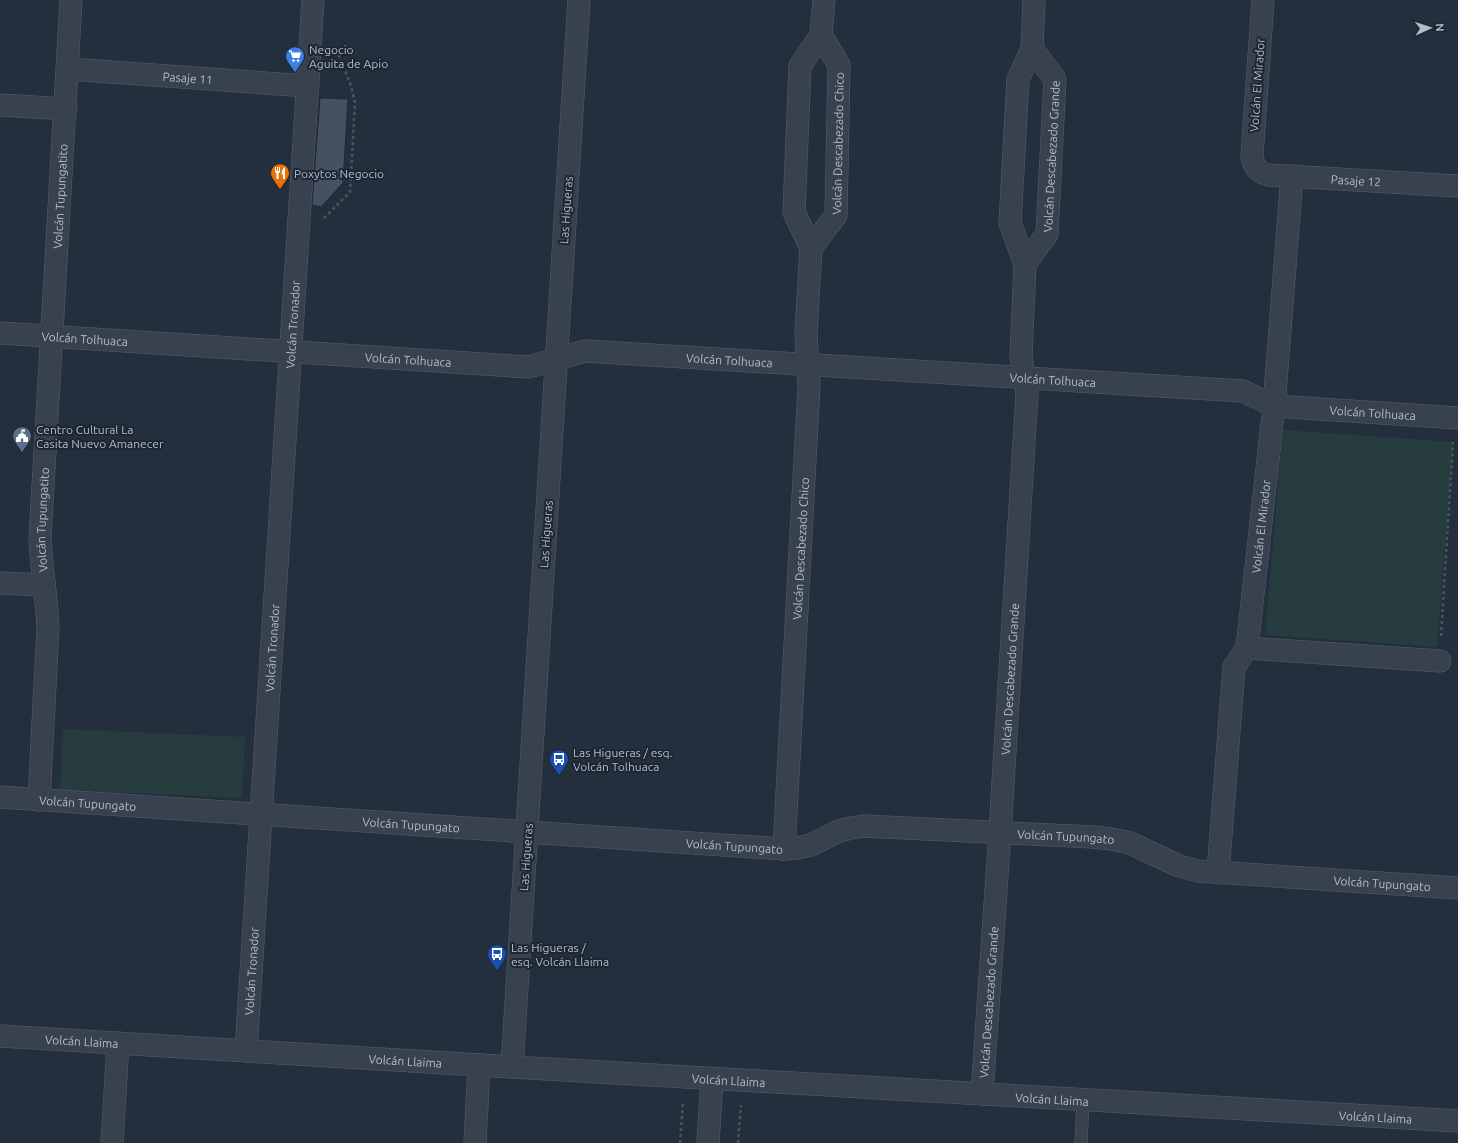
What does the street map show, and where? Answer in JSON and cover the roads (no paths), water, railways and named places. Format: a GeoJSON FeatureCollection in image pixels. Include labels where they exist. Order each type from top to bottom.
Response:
{"type":"FeatureCollection","features":[{"type":"Feature","properties":{"kind":"street","name":"Volcán Tupungatito"},"geometry":{"type":"LineString","coordinates":[[39,800],[48,628],[47,603],[41,560],[40,538],[72,0]]}},
{"type":"Feature","properties":{"kind":"street","name":"Volcán Tronador"},"geometry":{"type":"LineString","coordinates":[[246,1051],[313,0]]}},
{"type":"Feature","properties":{"kind":"street","name":"Las Higueras"},"geometry":{"type":"LineString","coordinates":[[512,1067],[579,0]]}},
{"type":"Feature","properties":{"kind":"street","name":"Volcán Descabezado Chico"},"geometry":{"type":"LineString","coordinates":[[784,849],[810,386],[806,333],[810,248],[794,212],[800,66],[821,35],[824,0]]}},
{"type":"Feature","properties":{"kind":"street","name":"Volcán Descabezado Grande"},"geometry":{"type":"LineString","coordinates":[[982,1094],[1027,394],[1021,357],[1025,264],[1010,223],[1018,79],[1032,49],[1034,0]]}},
{"type":"Feature","properties":{"kind":"street","name":"Volcán El Mirador"},"geometry":{"type":"LineString","coordinates":[[1256,169],[1252,155],[1263,0]]}},
{"type":"Feature","properties":{"kind":"street","name":"Volcán Descabezado Chico"},"geometry":{"type":"LineString","coordinates":[[810,248],[836,215],[839,65],[821,35]]}},
{"type":"Feature","properties":{"kind":"street","name":"Volcán Descabezado Grande"},"geometry":{"type":"LineString","coordinates":[[1025,264],[1047,234],[1055,79],[1032,49]]}},
{"type":"Feature","properties":{"kind":"street","name":"Pasaje 11"},"geometry":{"type":"LineString","coordinates":[[68,69],[308,86]]}},
{"type":"Feature","properties":{"kind":"street"},"geometry":{"type":"LineString","coordinates":[[0,105],[66,109]]}},
{"type":"Feature","properties":{"kind":"street","name":"Pasaje 12"},"geometry":{"type":"LineString","coordinates":[[1256,169],[1262,173],[1292,176],[1458,186]]}},
{"type":"Feature","properties":{"kind":"street","name":"Volcán El Mirador"},"geometry":{"type":"LineString","coordinates":[[1218,873],[1234,667],[1247,648],[1274,406],[1292,176]]}},
{"type":"Feature","properties":{"kind":"street","name":"Volcán Tolhuaca"},"geometry":{"type":"LineString","coordinates":[[0,333],[529,367],[585,351],[1243,392],[1274,406],[1456,418]]}},
{"type":"Feature","properties":{"kind":"street"},"geometry":{"type":"LineString","coordinates":[[0,582],[44,585]]}},
{"type":"Feature","properties":{"kind":"street"},"geometry":{"type":"LineString","coordinates":[[1247,648],[1440,661]]}},
{"type":"Feature","properties":{"kind":"street","name":"Volcán Tupungato"},"geometry":{"type":"LineString","coordinates":[[0,797],[784,849],[811,845],[839,832],[864,826],[1092,836],[1130,843],[1179,866],[1198,871],[1458,888]]}},
{"type":"Feature","properties":{"kind":"street","name":"Volcán Llaima"},"geometry":{"type":"LineString","coordinates":[[0,1036],[982,1094],[1083,1102],[1458,1121]]}},
{"type":"Feature","properties":{"kind":"street"},"geometry":{"type":"LineString","coordinates":[[112,1143],[118,1043]]}},
{"type":"Feature","properties":{"kind":"street"},"geometry":{"type":"LineString","coordinates":[[475,1143],[479,1065]]}},
{"type":"Feature","properties":{"kind":"street"},"geometry":{"type":"LineString","coordinates":[[708,1143],[712,1079]]}},
{"type":"Feature","properties":{"kind":"lane"},"geometry":{"type":"LineString","coordinates":[[1081,1143],[1083,1102]]}},
{"type":"Feature","properties":{"kind":"place","name":"Negocio Aguita de Apio"},"geometry":{"type":"Point","coordinates":[295,73]}},
{"type":"Feature","properties":{"kind":"place","name":"Poxytos Negocio"},"geometry":{"type":"Point","coordinates":[280,190]}},
{"type":"Feature","properties":{"kind":"place","name":"Centro Cultural La Casita Nuevo Amanecer"},"geometry":{"type":"Point","coordinates":[22,453]}},
{"type":"Feature","properties":{"kind":"place","name":"Las Higueras / esq. Volcán Tolhuaca"},"geometry":{"type":"Point","coordinates":[559,776]}},
{"type":"Feature","properties":{"kind":"place","name":"Las Higueras / esq. Volcán Llaima"},"geometry":{"type":"Point","coordinates":[497,971]}}]}
